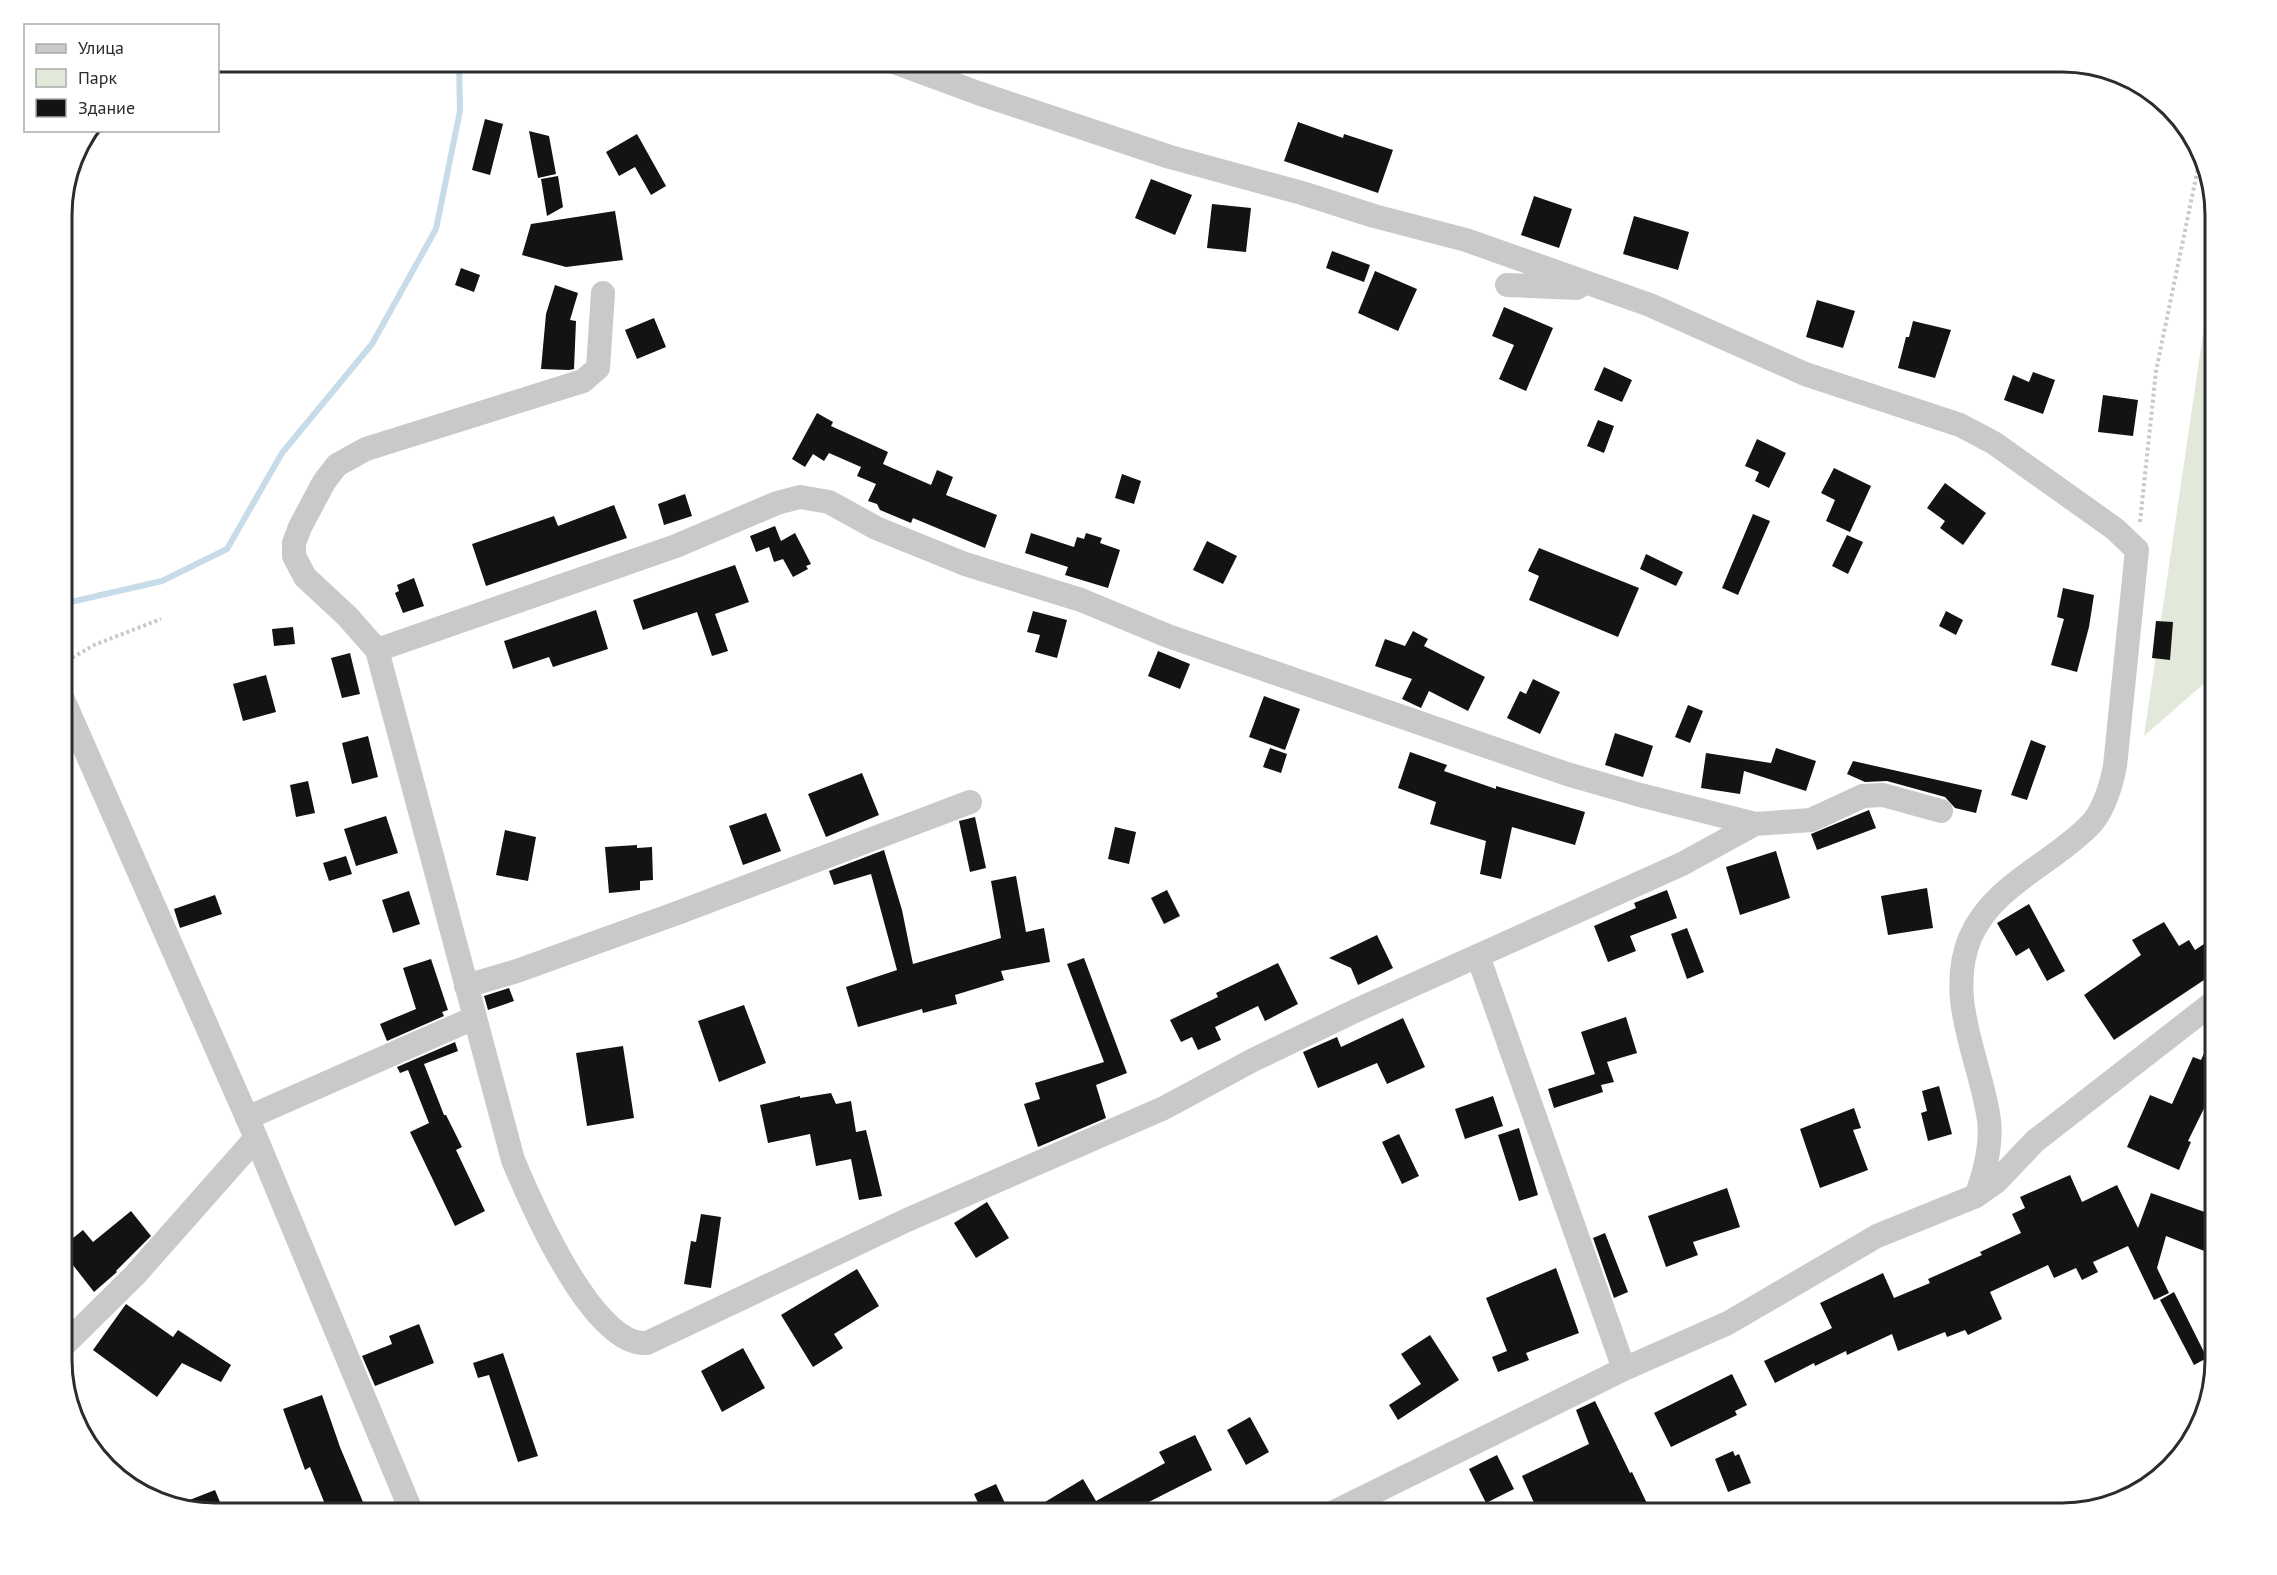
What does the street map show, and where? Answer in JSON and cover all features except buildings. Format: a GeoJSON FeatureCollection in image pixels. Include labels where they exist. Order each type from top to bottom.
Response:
{"type":"FeatureCollection","features":[{"type":"Feature","properties":{"kind":"street"},"geometry":{"type":"LineString","coordinates":[[921,72],[1170,157],[1466,240],[1612,290],[1805,374],[1960,425],[1994,442],[2115,529],[2137,550],[2111,786],[2089,826],[1999,897],[1980,919],[1970,939],[1963,964],[1961,982],[1966,1023],[1989,1120],[1985,1169],[1976,1196]]}},
{"type":"Feature","properties":{"kind":"street"},"geometry":{"type":"LineString","coordinates":[[1507,285],[1612,290]]}},
{"type":"Feature","properties":{"kind":"street"},"geometry":{"type":"LineString","coordinates":[[603,293],[598,368],[591,375],[568,386],[366,449],[337,465],[324,482],[300,527],[294,543],[294,556],[305,577],[347,616],[377,650],[513,1160],[537,1216],[564,1268],[605,1319],[625,1339],[635,1344],[647,1343],[907,1220],[1164,1108],[1314,1030],[1682,864],[1755,824]]}},
{"type":"Feature","properties":{"kind":"street"},"geometry":{"type":"LineString","coordinates":[[377,650],[676,546],[777,503],[800,497],[828,502],[914,546],[1081,600],[1168,636],[1567,774],[1755,824],[1811,820],[1863,796],[1883,795],[1941,811]]}},
{"type":"Feature","properties":{"kind":"street"},"geometry":{"type":"LineString","coordinates":[[72,720],[252,1128],[407,1503]]}},
{"type":"Feature","properties":{"kind":"street"},"geometry":{"type":"LineString","coordinates":[[466,986],[517,971],[680,912],[970,802]]}},
{"type":"Feature","properties":{"kind":"street"},"geometry":{"type":"LineString","coordinates":[[1478,956],[1624,1369]]}},
{"type":"Feature","properties":{"kind":"street"},"geometry":{"type":"LineString","coordinates":[[1354,1503],[1624,1369],[1728,1323],[1877,1236],[1976,1196],[1996,1182],[2035,1142],[2205,1010]]}},
{"type":"Feature","properties":{"kind":"street"},"geometry":{"type":"LineString","coordinates":[[72,1337],[135,1275],[252,1128],[474,1018]]}},
{"type":"Feature","properties":{"kind":"path"},"geometry":{"type":"LineString","coordinates":[[2137,550],[2156,370],[2197,170]]}},
{"type":"Feature","properties":{"kind":"path"},"geometry":{"type":"LineString","coordinates":[[72,658],[94,645],[161,619]]}},
{"type":"Feature","properties":{"kind":"green space"},"geometry":{"type":"Polygon","coordinates":[[[2205,320],[2205,683],[2144,736],[2205,320]]]}},
{"type":"Feature","properties":{"kind":"waterway"},"geometry":{"type":"LineString","coordinates":[[72,602],[162,581],[227,549],[282,453],[372,344],[436,229],[460,111],[459,72]]}}]}
